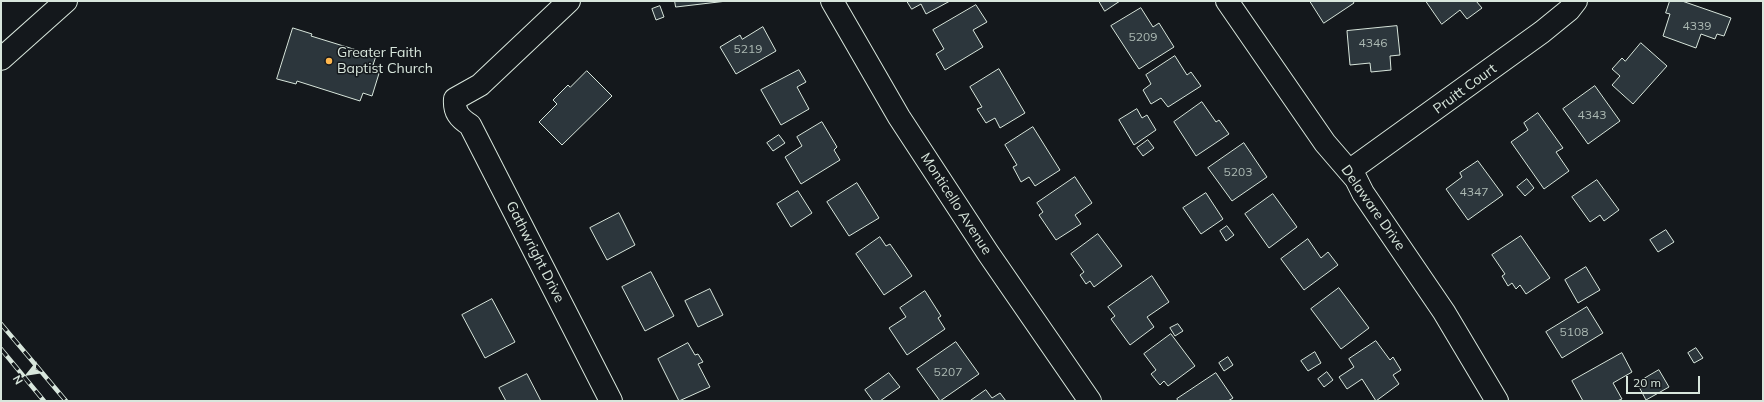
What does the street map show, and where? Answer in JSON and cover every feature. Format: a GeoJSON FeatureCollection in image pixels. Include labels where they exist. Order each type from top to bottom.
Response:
{"type":"FeatureCollection","features":[{"type":"Feature","properties":{"kind":"street"},"geometry":{"type":"LineString","coordinates":[[1,59],[66,1]]}},
{"type":"Feature","properties":{"kind":"street","name":"Gathwright Drive"},"geometry":{"type":"LineString","coordinates":[[569,1],[480,85],[455,100],[454,107],[459,118],[470,125],[611,401]]}},
{"type":"Feature","properties":{"kind":"street","name":"Monticello Avenue"},"geometry":{"type":"LineString","coordinates":[[832,1],[899,117],[988,253],[1090,401]]}},
{"type":"Feature","properties":{"kind":"street","name":"Delaware Drive"},"geometry":{"type":"LineString","coordinates":[[1227,1],[1325,143],[1349,171],[1444,312],[1497,401]]}},
{"type":"Feature","properties":{"kind":"street","name":"Pruitt Court"},"geometry":{"type":"LineString","coordinates":[[1349,171],[1542,32],[1569,10],[1576,1]]}},
{"type":"Feature","properties":{"kind":"building"},"geometry":{"type":"Polygon","coordinates":[[[675,1],[727,1],[676,7],[675,1]]]}},
{"type":"Feature","properties":{"kind":"building"},"geometry":{"type":"Polygon","coordinates":[[[907,1],[950,1],[926,14],[921,4],[912,9],[907,1]]]}},
{"type":"Feature","properties":{"kind":"building"},"geometry":{"type":"Polygon","coordinates":[[[1099,1],[1120,1],[1105,11],[1099,1]]]}},
{"type":"Feature","properties":{"kind":"building"},"geometry":{"type":"Polygon","coordinates":[[[1310,1],[1353,1],[1354,3],[1324,23],[1310,1]]]}},
{"type":"Feature","properties":{"kind":"building"},"geometry":{"type":"Polygon","coordinates":[[[1426,1],[1476,1],[1482,8],[1467,19],[1460,10],[1442,24],[1426,1]]]}},
{"type":"Feature","properties":{"kind":"building"},"geometry":{"type":"Polygon","coordinates":[[[1670,1],[1682,1],[1731,18],[1724,36],[1717,34],[1715,39],[1701,34],[1696,48],[1663,36],[1670,14],[1666,13],[1670,1]]]}},
{"type":"Feature","properties":{"kind":"building"},"geometry":{"type":"Polygon","coordinates":[[[976,5],[987,22],[973,30],[983,47],[945,70],[936,54],[944,49],[933,30],[976,5]]]}},
{"type":"Feature","properties":{"kind":"building"},"geometry":{"type":"Polygon","coordinates":[[[660,6],[664,17],[656,20],[652,9],[660,6]]]}},
{"type":"Feature","properties":{"kind":"building"},"geometry":{"type":"Polygon","coordinates":[[[1141,8],[1153,27],[1159,23],[1174,47],[1139,69],[1111,26],[1141,8]]]}},
{"type":"Feature","properties":{"kind":"building"},"geometry":{"type":"Polygon","coordinates":[[[1397,26],[1400,55],[1390,56],[1391,70],[1371,72],[1370,63],[1350,65],[1347,31],[1397,26]]]}},
{"type":"Feature","properties":{"kind":"building"},"geometry":{"type":"Polygon","coordinates":[[[763,27],[776,51],[736,74],[720,47],[740,35],[742,39],[763,27]]]}},
{"type":"Feature","properties":{"kind":"building","name":"Greater Faith Baptist Church"},"geometry":{"type":"Polygon","coordinates":[[[293,28],[312,34],[311,36],[376,56],[373,65],[381,67],[372,96],[363,93],[360,101],[297,81],[296,84],[277,79],[293,28]]]}},
{"type":"Feature","properties":{"kind":"building"},"geometry":{"type":"Polygon","coordinates":[[[1641,43],[1667,66],[1633,104],[1612,85],[1620,76],[1612,69],[1622,58],[1625,61],[1641,43]]]}},
{"type":"Feature","properties":{"kind":"building"},"geometry":{"type":"Polygon","coordinates":[[[1175,56],[1187,75],[1191,72],[1201,86],[1168,107],[1161,98],[1151,104],[1143,90],[1151,84],[1146,75],[1175,56]]]}},
{"type":"Feature","properties":{"kind":"building"},"geometry":{"type":"Polygon","coordinates":[[[999,69],[1025,113],[1000,128],[995,118],[986,123],[977,109],[982,107],[970,87],[999,69]]]}},
{"type":"Feature","properties":{"kind":"building"},"geometry":{"type":"Polygon","coordinates":[[[799,70],[806,82],[797,87],[809,109],[781,125],[761,90],[799,70]]]}},
{"type":"Feature","properties":{"kind":"building"},"geometry":{"type":"Polygon","coordinates":[[[587,71],[612,96],[562,145],[539,122],[557,104],[553,100],[568,85],[570,87],[587,71]]]}},
{"type":"Feature","properties":{"kind":"building"},"geometry":{"type":"Polygon","coordinates":[[[1595,86],[1620,121],[1588,144],[1563,109],[1595,86]]]}},
{"type":"Feature","properties":{"kind":"building"},"geometry":{"type":"Polygon","coordinates":[[[1202,102],[1216,122],[1219,120],[1229,134],[1196,156],[1174,122],[1202,102]]]}},
{"type":"Feature","properties":{"kind":"building"},"geometry":{"type":"Polygon","coordinates":[[[1137,109],[1142,118],[1147,115],[1156,130],[1134,145],[1119,120],[1137,109]]]}},
{"type":"Feature","properties":{"kind":"building"},"geometry":{"type":"Polygon","coordinates":[[[1538,113],[1563,148],[1556,152],[1569,171],[1544,189],[1511,142],[1528,130],[1524,123],[1538,113]]]}},
{"type":"Feature","properties":{"kind":"building"},"geometry":{"type":"Polygon","coordinates":[[[822,122],[837,147],[834,150],[840,160],[801,184],[785,157],[802,146],[797,137],[822,122]]]}},
{"type":"Feature","properties":{"kind":"building"},"geometry":{"type":"Polygon","coordinates":[[[1033,127],[1060,170],[1035,186],[1029,177],[1021,182],[1013,167],[1017,165],[1005,145],[1033,127]]]}},
{"type":"Feature","properties":{"kind":"building"},"geometry":{"type":"Polygon","coordinates":[[[779,135],[785,143],[773,151],[767,143],[779,135]]]}},
{"type":"Feature","properties":{"kind":"building"},"geometry":{"type":"Polygon","coordinates":[[[1148,140],[1154,148],[1143,156],[1137,148],[1148,140]]]}},
{"type":"Feature","properties":{"kind":"building"},"geometry":{"type":"Polygon","coordinates":[[[1244,143],[1267,177],[1232,201],[1208,168],[1244,143]]]}},
{"type":"Feature","properties":{"kind":"building"},"geometry":{"type":"Polygon","coordinates":[[[1478,161],[1503,195],[1468,220],[1446,189],[1462,177],[1460,173],[1478,161]]]}},
{"type":"Feature","properties":{"kind":"building"},"geometry":{"type":"Polygon","coordinates":[[[1075,177],[1092,203],[1075,215],[1081,224],[1056,240],[1039,215],[1043,212],[1037,203],[1075,177]]]}},
{"type":"Feature","properties":{"kind":"building"},"geometry":{"type":"Polygon","coordinates":[[[1527,179],[1534,188],[1525,196],[1517,187],[1527,179]]]}},
{"type":"Feature","properties":{"kind":"building"},"geometry":{"type":"Polygon","coordinates":[[[1597,180],[1619,210],[1604,221],[1600,215],[1590,222],[1572,197],[1597,180]]]}},
{"type":"Feature","properties":{"kind":"building"},"geometry":{"type":"Polygon","coordinates":[[[857,183],[879,218],[849,236],[827,202],[857,183]]]}},
{"type":"Feature","properties":{"kind":"building"},"geometry":{"type":"Polygon","coordinates":[[[798,191],[812,213],[791,227],[777,204],[798,191]]]}},
{"type":"Feature","properties":{"kind":"building"},"geometry":{"type":"Polygon","coordinates":[[[1206,193],[1223,219],[1201,234],[1183,208],[1206,193]]]}},
{"type":"Feature","properties":{"kind":"building"},"geometry":{"type":"Polygon","coordinates":[[[1273,194],[1297,227],[1269,248],[1245,214],[1273,194]]]}},
{"type":"Feature","properties":{"kind":"building"},"geometry":{"type":"Polygon","coordinates":[[[619,213],[635,245],[607,260],[590,228],[619,213]]]}},
{"type":"Feature","properties":{"kind":"building"},"geometry":{"type":"Polygon","coordinates":[[[1227,226],[1234,235],[1226,241],[1220,231],[1227,226]]]}},
{"type":"Feature","properties":{"kind":"building"},"geometry":{"type":"Polygon","coordinates":[[[1666,230],[1674,242],[1658,252],[1650,240],[1666,230]]]}},
{"type":"Feature","properties":{"kind":"building"},"geometry":{"type":"Polygon","coordinates":[[[1098,234],[1122,266],[1094,287],[1090,281],[1086,284],[1080,275],[1084,272],[1071,254],[1098,234]]]}},
{"type":"Feature","properties":{"kind":"building"},"geometry":{"type":"Polygon","coordinates":[[[1521,236],[1550,278],[1526,294],[1520,285],[1516,289],[1512,283],[1508,286],[1502,276],[1505,274],[1492,255],[1521,236]]]}},
{"type":"Feature","properties":{"kind":"building"},"geometry":{"type":"Polygon","coordinates":[[[880,237],[886,246],[890,244],[912,276],[884,295],[856,254],[880,237]]]}},
{"type":"Feature","properties":{"kind":"building"},"geometry":{"type":"Polygon","coordinates":[[[1308,239],[1321,258],[1328,252],[1338,265],[1304,290],[1281,259],[1308,239]]]}},
{"type":"Feature","properties":{"kind":"building"},"geometry":{"type":"Polygon","coordinates":[[[1586,267],[1600,290],[1578,303],[1565,280],[1586,267]]]}},
{"type":"Feature","properties":{"kind":"building"},"geometry":{"type":"Polygon","coordinates":[[[651,272],[674,316],[645,331],[622,287],[651,272]]]}},
{"type":"Feature","properties":{"kind":"building"},"geometry":{"type":"Polygon","coordinates":[[[1152,276],[1169,302],[1147,317],[1154,327],[1130,345],[1111,319],[1115,316],[1108,307],[1152,276]]]}},
{"type":"Feature","properties":{"kind":"building"},"geometry":{"type":"Polygon","coordinates":[[[1339,288],[1369,328],[1341,349],[1311,309],[1339,288]]]}},
{"type":"Feature","properties":{"kind":"building"},"geometry":{"type":"Polygon","coordinates":[[[710,289],[723,315],[698,327],[685,301],[710,289]]]}},
{"type":"Feature","properties":{"kind":"building"},"geometry":{"type":"Polygon","coordinates":[[[925,291],[941,316],[938,318],[945,329],[907,355],[889,328],[906,317],[900,308],[925,291]]]}},
{"type":"Feature","properties":{"kind":"building"},"geometry":{"type":"Polygon","coordinates":[[[492,299],[515,342],[485,358],[462,315],[492,299]]]}},
{"type":"Feature","properties":{"kind":"building"},"geometry":{"type":"Polygon","coordinates":[[[1587,307],[1603,333],[1562,358],[1546,332],[1587,307]]]}},
{"type":"Feature","properties":{"kind":"building"},"geometry":{"type":"Polygon","coordinates":[[[1178,324],[1183,331],[1175,336],[1170,328],[1178,324]]]}},
{"type":"Feature","properties":{"kind":"building"},"geometry":{"type":"Polygon","coordinates":[[[1171,334],[1195,366],[1168,386],[1164,381],[1160,385],[1151,374],[1156,370],[1144,354],[1171,334]]]}},
{"type":"Feature","properties":{"kind":"building"},"geometry":{"type":"Polygon","coordinates":[[[1376,341],[1390,360],[1393,357],[1401,370],[1393,375],[1399,384],[1376,401],[1362,379],[1347,389],[1339,377],[1354,367],[1349,359],[1376,341]]]}},
{"type":"Feature","properties":{"kind":"building"},"geometry":{"type":"Polygon","coordinates":[[[956,342],[979,374],[940,401],[917,369],[956,342]]]}},
{"type":"Feature","properties":{"kind":"building"},"geometry":{"type":"Polygon","coordinates":[[[688,343],[695,355],[698,354],[703,362],[698,364],[710,387],[679,401],[658,359],[688,343]]]}},
{"type":"Feature","properties":{"kind":"building"},"geometry":{"type":"Polygon","coordinates":[[[1696,348],[1703,358],[1694,363],[1688,353],[1696,348]]]}},
{"type":"Feature","properties":{"kind":"building"},"geometry":{"type":"Polygon","coordinates":[[[1315,352],[1321,363],[1308,371],[1301,361],[1315,352]]]}},
{"type":"Feature","properties":{"kind":"building"},"geometry":{"type":"Polygon","coordinates":[[[1622,353],[1632,372],[1613,383],[1622,399],[1617,401],[1583,401],[1572,381],[1622,353]]]}},
{"type":"Feature","properties":{"kind":"building"},"geometry":{"type":"Polygon","coordinates":[[[1228,357],[1233,365],[1224,371],[1219,363],[1228,357]]]}},
{"type":"Feature","properties":{"kind":"building"},"geometry":{"type":"Polygon","coordinates":[[[1659,370],[1669,387],[1646,400],[1637,383],[1659,370]]]}},
{"type":"Feature","properties":{"kind":"building"},"geometry":{"type":"Polygon","coordinates":[[[1327,372],[1333,380],[1324,387],[1318,379],[1327,372]]]}},
{"type":"Feature","properties":{"kind":"building"},"geometry":{"type":"Polygon","coordinates":[[[889,373],[900,387],[880,401],[873,401],[865,390],[889,373]]]}},
{"type":"Feature","properties":{"kind":"building"},"geometry":{"type":"Polygon","coordinates":[[[1216,373],[1233,398],[1228,401],[1178,401],[1177,399],[1216,373]]]}},
{"type":"Feature","properties":{"kind":"building"},"geometry":{"type":"Polygon","coordinates":[[[527,374],[541,401],[506,401],[499,388],[527,374]]]}},
{"type":"Feature","properties":{"kind":"building"},"geometry":{"type":"Polygon","coordinates":[[[986,390],[992,398],[1000,393],[1006,401],[970,401],[986,390]]]}},
{"type":"Feature","properties":{"kind":"railway"},"geometry":{"type":"LineString","coordinates":[[1,324],[66,401]]}},
{"type":"Feature","properties":{"kind":"railway"},"geometry":{"type":"LineString","coordinates":[[1,349],[44,401]]}},
{"type":"Feature","properties":{"kind":"place","name":"Greater Faith Baptist Church"},"geometry":{"type":"Point","coordinates":[329,61]}}]}
